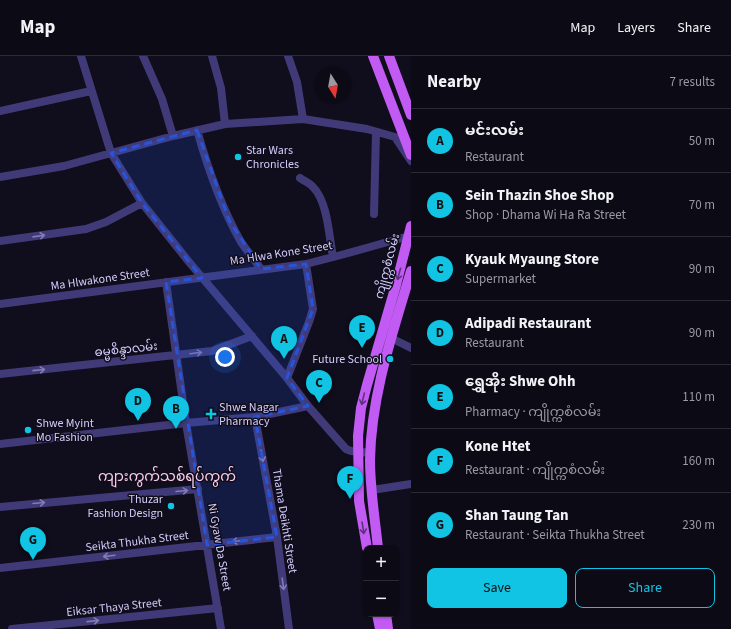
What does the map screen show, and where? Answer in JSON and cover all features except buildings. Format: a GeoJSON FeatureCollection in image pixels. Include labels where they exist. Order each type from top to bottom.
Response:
{"type":"FeatureCollection","features":[{"type":"Feature","properties":{"kind":"main road"},"geometry":{"type":"LineString","coordinates":[[373,56],[411,155]]}},
{"type":"Feature","properties":{"kind":"main road"},"geometry":{"type":"LineString","coordinates":[[389,56],[411,115]]}},
{"type":"Feature","properties":{"kind":"main road","name":"ကျိုက္ကစံလမ်း"},"geometry":{"type":"LineString","coordinates":[[366,545],[359,501],[358,436],[361,408],[410,231]]}},
{"type":"Feature","properties":{"kind":"main road","name":"ကျိုက္ကစံလမ်း"},"geometry":{"type":"LineString","coordinates":[[378,545],[370,453],[373,422],[384,360],[411,271]]}},
{"type":"Feature","properties":{"kind":"main road"},"geometry":{"type":"LineString","coordinates":[[378,617],[380,629]]}},
{"type":"Feature","properties":{"kind":"main road"},"geometry":{"type":"LineString","coordinates":[[386,617],[388,629]]}},
{"type":"Feature","properties":{"kind":"street"},"geometry":{"type":"LineString","coordinates":[[80,56],[111,153],[142,203],[202,278],[287,378],[308,406],[346,449],[358,453],[370,453]]}},
{"type":"Feature","properties":{"kind":"street"},"geometry":{"type":"LineString","coordinates":[[143,56],[162,99],[173,136]]}},
{"type":"Feature","properties":{"kind":"street"},"geometry":{"type":"LineString","coordinates":[[212,56],[221,88],[225,124]]}},
{"type":"Feature","properties":{"kind":"street"},"geometry":{"type":"LineString","coordinates":[[288,56],[297,82],[303,119]]}},
{"type":"Feature","properties":{"kind":"street"},"geometry":{"type":"LineString","coordinates":[[0,111],[92,91]]}},
{"type":"Feature","properties":{"kind":"street"},"geometry":{"type":"LineString","coordinates":[[0,177],[64,166],[173,136],[225,124],[303,119],[367,130],[395,137],[411,161]]}},
{"type":"Feature","properties":{"kind":"street"},"geometry":{"type":"LineString","coordinates":[[197,130],[215,186],[229,220],[242,243],[261,269]]}},
{"type":"Feature","properties":{"kind":"street"},"geometry":{"type":"LineString","coordinates":[[374,214],[376,132]]}},
{"type":"Feature","properties":{"kind":"street"},"geometry":{"type":"LineString","coordinates":[[300,178],[313,187],[321,198],[326,215],[333,257]]}},
{"type":"Feature","properties":{"kind":"street"},"geometry":{"type":"LineString","coordinates":[[0,241],[86,229],[106,222],[142,203]]}},
{"type":"Feature","properties":{"kind":"street","name":"Ma Hlwa Kone Street"},"geometry":{"type":"LineString","coordinates":[[202,278],[306,264],[333,257],[410,231]]}},
{"type":"Feature","properties":{"kind":"street"},"geometry":{"type":"LineString","coordinates":[[287,378],[310,322],[313,309],[306,264]]}},
{"type":"Feature","properties":{"kind":"street","name":"Ma Hlwakone Street"},"geometry":{"type":"LineString","coordinates":[[0,304],[202,278]]}},
{"type":"Feature","properties":{"kind":"street","name":"Ni Gyaw Da Street"},"geometry":{"type":"LineString","coordinates":[[166,282],[186,423],[221,629]]}},
{"type":"Feature","properties":{"kind":"street","name":"ဓမ္မစိန္ဒာလမ်း"},"geometry":{"type":"LineString","coordinates":[[0,374],[212,351],[252,336]]}},
{"type":"Feature","properties":{"kind":"street"},"geometry":{"type":"LineString","coordinates":[[391,338],[411,348]]}},
{"type":"Feature","properties":{"kind":"street"},"geometry":{"type":"LineString","coordinates":[[0,444],[186,423],[255,417],[308,406]]}},
{"type":"Feature","properties":{"kind":"street","name":"Thama Deikhti Street"},"geometry":{"type":"LineString","coordinates":[[255,417],[277,537],[289,629]]}},
{"type":"Feature","properties":{"kind":"street"},"geometry":{"type":"LineString","coordinates":[[372,490],[411,484]]}},
{"type":"Feature","properties":{"kind":"street"},"geometry":{"type":"LineString","coordinates":[[0,507],[198,489]]}},
{"type":"Feature","properties":{"kind":"street","name":"Seikta Thukha Street"},"geometry":{"type":"LineString","coordinates":[[0,568],[277,537]]}},
{"type":"Feature","properties":{"kind":"street","name":"Eiksar Thaya Street"},"geometry":{"type":"LineString","coordinates":[[12,629],[218,608]]}},
{"type":"Feature","properties":{"kind":"highlighted area"},"geometry":{"type":"Polygon","coordinates":[[[197,130],[229,220],[261,269],[306,264],[313,309],[287,378],[308,406],[255,417],[277,537],[207,545],[166,282],[202,278],[142,203],[111,153],[197,130]]]}},
{"type":"Feature","properties":{"kind":"place","name":"Star Wars Chronicles"},"geometry":{"type":"Point","coordinates":[238,157]}},
{"type":"Feature","properties":{"kind":"place","name":"ရွှေအိုး Shwe Ohh"},"geometry":{"type":"Point","coordinates":[362,348]}},
{"type":"Feature","properties":{"kind":"place","name":"မင်းလမ်း"},"geometry":{"type":"Point","coordinates":[284,359]}},
{"type":"Feature","properties":{"kind":"place","name":"Future School"},"geometry":{"type":"Point","coordinates":[390,359]}},
{"type":"Feature","properties":{"kind":"place","name":"Kyauk Myaung Store"},"geometry":{"type":"Point","coordinates":[319,403]}},
{"type":"Feature","properties":{"kind":"place","name":"Shwe Nagar Pharmacy"},"geometry":{"type":"Point","coordinates":[211,414]}},
{"type":"Feature","properties":{"kind":"place","name":"Adipadi Restaurant"},"geometry":{"type":"Point","coordinates":[138,421]}},
{"type":"Feature","properties":{"kind":"place","name":"Sein Thazin Shoe Shop"},"geometry":{"type":"Point","coordinates":[176,429]}},
{"type":"Feature","properties":{"kind":"place","name":"Shwe Myint Mo Fashion"},"geometry":{"type":"Point","coordinates":[28,430]}},
{"type":"Feature","properties":{"kind":"place","name":"Kone Htet"},"geometry":{"type":"Point","coordinates":[350,499]}},
{"type":"Feature","properties":{"kind":"place","name":"Thuzar Fashion Design"},"geometry":{"type":"Point","coordinates":[171,506]}},
{"type":"Feature","properties":{"kind":"place","name":"Shan Taung Tan"},"geometry":{"type":"Point","coordinates":[33,560]}},
{"type":"Feature","properties":{"kind":"district","name":"ကျားကွက်သစ်ရပ်ကွက်"},"geometry":{"type":"Point","coordinates":[167,476]}}]}
